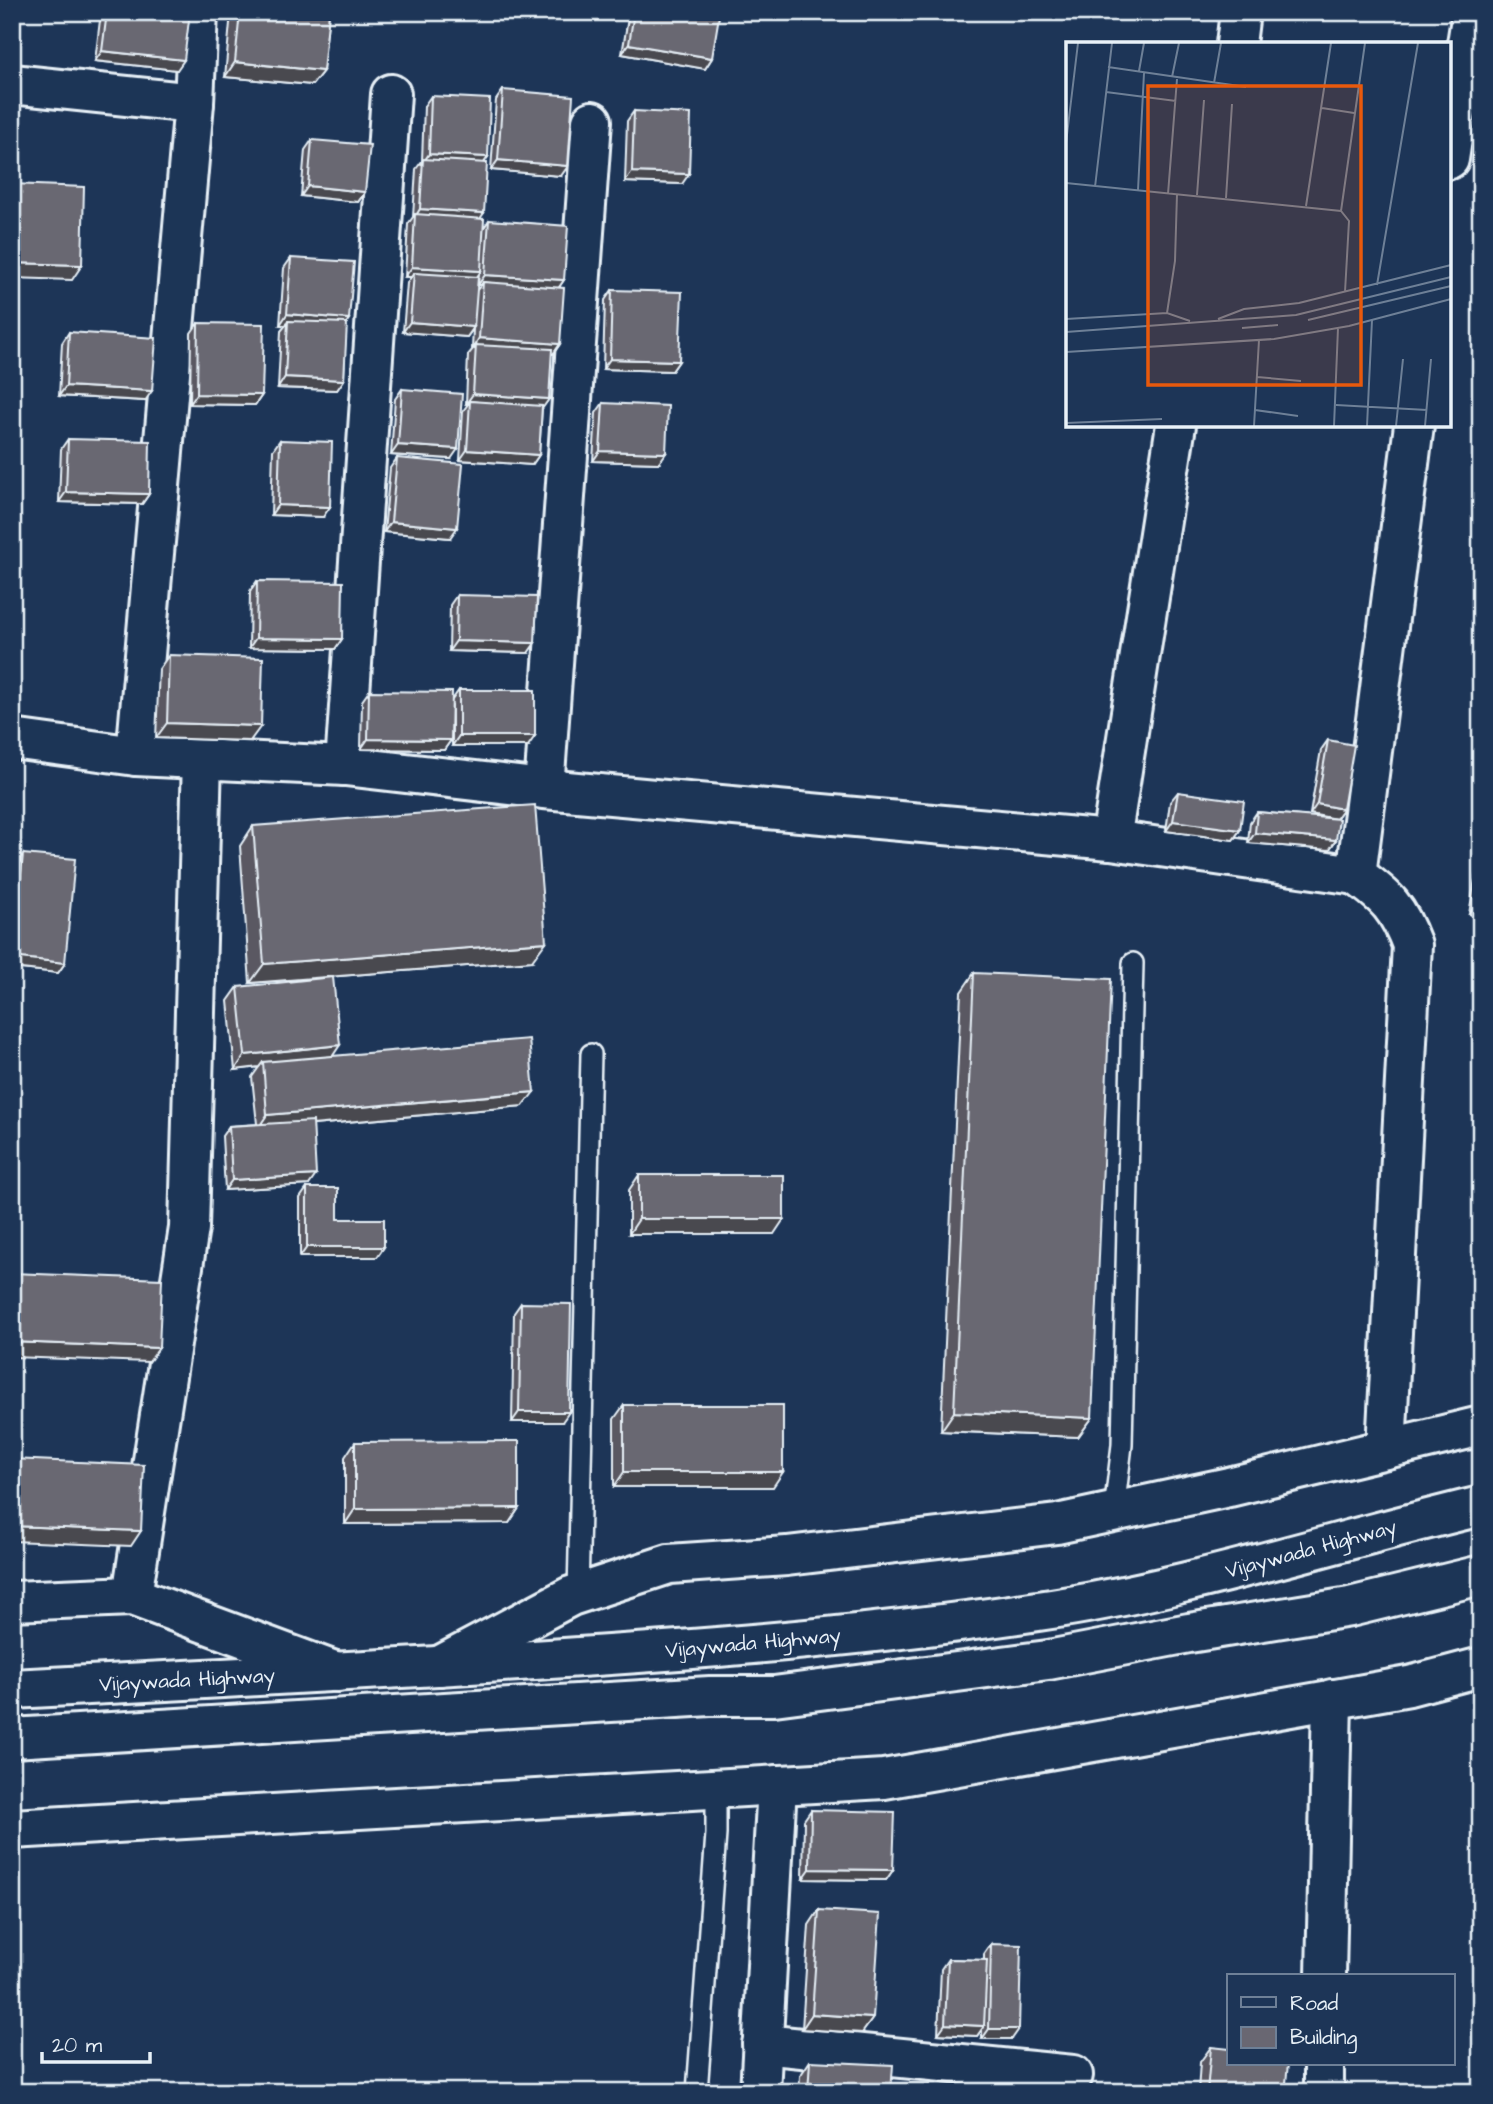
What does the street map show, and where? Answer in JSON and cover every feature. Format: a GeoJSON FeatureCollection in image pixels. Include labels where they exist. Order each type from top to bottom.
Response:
{"type":"FeatureCollection","features":[{"type":"Feature","properties":{"kind":"main road"},"geometry":{"type":"LineString","coordinates":[[136,756],[194,103],[198,12]]}},
{"type":"Feature","properties":{"kind":"main road"},"geometry":{"type":"LineString","coordinates":[[1236,42],[1240,12]]}},
{"type":"Feature","properties":{"kind":"main road"},"geometry":{"type":"LineString","coordinates":[[1451,146],[1472,12]]}},
{"type":"Feature","properties":{"kind":"main road"},"geometry":{"type":"LineString","coordinates":[[12,84],[194,103]]}},
{"type":"Feature","properties":{"kind":"main road"},"geometry":{"type":"LineString","coordinates":[[345,766],[391,94]]}},
{"type":"Feature","properties":{"kind":"main road"},"geometry":{"type":"LineString","coordinates":[[544,789],[592,121]]}},
{"type":"Feature","properties":{"kind":"main road"},"geometry":{"type":"LineString","coordinates":[[1111,840],[1176,427]]}},
{"type":"Feature","properties":{"kind":"main road"},"geometry":{"type":"LineString","coordinates":[[1356,875],[1414,427]]}},
{"type":"Feature","properties":{"kind":"main road"},"geometry":{"type":"LineString","coordinates":[[12,739],[136,756],[345,766],[544,789],[1111,840],[1356,875],[1382,894],[1401,915],[1412,944],[1386,1449]]}},
{"type":"Feature","properties":{"kind":"main road"},"geometry":{"type":"LineString","coordinates":[[132,1596],[189,1228],[202,759]]}},
{"type":"Feature","properties":{"kind":"main road"},"geometry":{"type":"LineString","coordinates":[[439,1666],[578,1593],[669,1564],[801,1555],[1057,1524],[1229,1487],[1481,1426]]}},
{"type":"Feature","properties":{"kind":"main road","name":"Vijaywada Highway"},"geometry":{"type":"LineString","coordinates":[[12,1689],[584,1658],[902,1630],[1042,1611],[1179,1585],[1481,1506]]}},
{"type":"Feature","properties":{"kind":"main road"},"geometry":{"type":"LineString","coordinates":[[12,1738],[710,1696],[774,1696],[1048,1660],[1189,1633],[1350,1607],[1481,1575]]}},
{"type":"Feature","properties":{"kind":"main road"},"geometry":{"type":"LineString","coordinates":[[12,1601],[132,1596],[337,1672]]}},
{"type":"Feature","properties":{"kind":"main road"},"geometry":{"type":"LineString","coordinates":[[12,1829],[884,1779],[1409,1686],[1481,1667]]}},
{"type":"Feature","properties":{"kind":"main road"},"geometry":{"type":"LineString","coordinates":[[1326,1974],[1332,1699]]}},
{"type":"Feature","properties":{"kind":"main road"},"geometry":{"type":"LineString","coordinates":[[760,2092],[776,1785]]}},
{"type":"Feature","properties":{"kind":"main road"},"geometry":{"type":"LineString","coordinates":[[762,2044],[1073,2075]]}},
{"type":"Feature","properties":{"kind":"main road"},"geometry":{"type":"LineString","coordinates":[[1324,2066],[1324,2092]]}},
{"type":"Feature","properties":{"kind":"lane"},"geometry":{"type":"LineString","coordinates":[[1114,1511],[1122,1445],[1133,963]]}},
{"type":"Feature","properties":{"kind":"lane"},"geometry":{"type":"LineString","coordinates":[[578,1593],[590,1054]]}},
{"type":"Feature","properties":{"kind":"lane"},"geometry":{"type":"LineString","coordinates":[[697,2092],[715,1846],[716,1788]]}},
{"type":"Feature","properties":{"kind":"building"},"geometry":{"type":"Polygon","coordinates":[[[107,12],[190,12],[184,60],[102,51],[107,12]]]}},
{"type":"Feature","properties":{"kind":"building"},"geometry":{"type":"Polygon","coordinates":[[[240,12],[329,12],[323,71],[235,62],[240,12]]]}},
{"type":"Feature","properties":{"kind":"building"},"geometry":{"type":"Polygon","coordinates":[[[634,12],[698,12],[719,16],[712,58],[629,44],[634,12]]]}},
{"type":"Feature","properties":{"kind":"building"},"geometry":{"type":"Polygon","coordinates":[[[503,90],[573,96],[568,166],[498,160],[503,90]]]}},
{"type":"Feature","properties":{"kind":"building"},"geometry":{"type":"Polygon","coordinates":[[[431,96],[490,99],[488,157],[429,154],[431,96]]]}},
{"type":"Feature","properties":{"kind":"building"},"geometry":{"type":"Polygon","coordinates":[[[634,111],[691,114],[689,174],[632,172],[634,111]]]}},
{"type":"Feature","properties":{"kind":"building"},"geometry":{"type":"Polygon","coordinates":[[[312,140],[370,145],[365,192],[308,186],[312,140]]]}},
{"type":"Feature","properties":{"kind":"building"},"geometry":{"type":"Polygon","coordinates":[[[423,159],[487,163],[484,213],[420,209],[423,159]]]}},
{"type":"Feature","properties":{"kind":"building"},"geometry":{"type":"Polygon","coordinates":[[[12,184],[84,187],[82,265],[12,263],[12,184]]]}},
{"type":"Feature","properties":{"kind":"building"},"geometry":{"type":"Polygon","coordinates":[[[415,214],[484,219],[481,271],[412,267],[415,214]]]}},
{"type":"Feature","properties":{"kind":"building"},"geometry":{"type":"Polygon","coordinates":[[[489,220],[568,226],[564,280],[485,275],[489,220]]]}},
{"type":"Feature","properties":{"kind":"building"},"geometry":{"type":"Polygon","coordinates":[[[291,258],[354,262],[349,319],[287,314],[291,258]]]}},
{"type":"Feature","properties":{"kind":"building"},"geometry":{"type":"Polygon","coordinates":[[[414,273],[478,277],[474,327],[410,322],[414,273]]]}},
{"type":"Feature","properties":{"kind":"building"},"geometry":{"type":"Polygon","coordinates":[[[483,282],[564,288],[560,344],[479,338],[483,282]]]}},
{"type":"Feature","properties":{"kind":"building"},"geometry":{"type":"Polygon","coordinates":[[[612,290],[682,292],[679,361],[610,359],[612,290]]]}},
{"type":"Feature","properties":{"kind":"building"},"geometry":{"type":"Polygon","coordinates":[[[288,321],[347,323],[344,380],[285,377],[288,321]]]}},
{"type":"Feature","properties":{"kind":"building"},"geometry":{"type":"Polygon","coordinates":[[[198,323],[264,324],[262,395],[197,394],[198,323]]]}},
{"type":"Feature","properties":{"kind":"building"},"geometry":{"type":"Polygon","coordinates":[[[69,332],[156,338],[152,391],[66,386],[69,332]]]}},
{"type":"Feature","properties":{"kind":"building"},"geometry":{"type":"Polygon","coordinates":[[[476,345],[552,349],[549,399],[473,394],[476,345]]]}},
{"type":"Feature","properties":{"kind":"building"},"geometry":{"type":"Polygon","coordinates":[[[402,389],[462,394],[458,449],[398,445],[402,389]]]}},
{"type":"Feature","properties":{"kind":"building"},"geometry":{"type":"Polygon","coordinates":[[[470,401],[542,406],[539,455],[467,450],[470,401]]]}},
{"type":"Feature","properties":{"kind":"building"},"geometry":{"type":"Polygon","coordinates":[[[603,403],[668,406],[666,453],[600,451],[603,403]]]}},
{"type":"Feature","properties":{"kind":"building"},"geometry":{"type":"Polygon","coordinates":[[[68,439],[150,441],[149,494],[66,492],[68,439]]]}},
{"type":"Feature","properties":{"kind":"building"},"geometry":{"type":"Polygon","coordinates":[[[280,440],[332,442],[330,507],[278,505],[280,440]]]}},
{"type":"Feature","properties":{"kind":"building"},"geometry":{"type":"Polygon","coordinates":[[[397,458],[463,464],[457,528],[391,522],[397,458]]]}},
{"type":"Feature","properties":{"kind":"building"},"geometry":{"type":"Polygon","coordinates":[[[257,581],[343,582],[342,639],[256,638],[257,581]]]}},
{"type":"Feature","properties":{"kind":"building"},"geometry":{"type":"Polygon","coordinates":[[[457,595],[537,597],[535,643],[456,641],[457,595]]]}},
{"type":"Feature","properties":{"kind":"building"},"geometry":{"type":"Polygon","coordinates":[[[169,655],[263,658],[261,726],[167,723],[169,655]]]}},
{"type":"Feature","properties":{"kind":"building"},"geometry":{"type":"Polygon","coordinates":[[[459,690],[535,690],[535,736],[459,736],[459,690]]]}},
{"type":"Feature","properties":{"kind":"building"},"geometry":{"type":"Polygon","coordinates":[[[369,691],[452,692],[451,740],[368,739],[369,691]]]}},
{"type":"Feature","properties":{"kind":"building"},"geometry":{"type":"Polygon","coordinates":[[[1328,740],[1354,745],[1343,809],[1317,804],[1328,740]]]}},
{"type":"Feature","properties":{"kind":"building"},"geometry":{"type":"Polygon","coordinates":[[[1178,792],[1244,801],[1240,830],[1173,821],[1178,792]]]}},
{"type":"Feature","properties":{"kind":"building"},"geometry":{"type":"Polygon","coordinates":[[[535,805],[546,942],[264,964],[253,826],[535,805]]]}},
{"type":"Feature","properties":{"kind":"building"},"geometry":{"type":"Polygon","coordinates":[[[1257,812],[1339,819],[1336,840],[1255,833],[1257,812]]]}},
{"type":"Feature","properties":{"kind":"building"},"geometry":{"type":"Polygon","coordinates":[[[23,854],[75,859],[65,963],[13,957],[23,854]]]}},
{"type":"Feature","properties":{"kind":"building"},"geometry":{"type":"Polygon","coordinates":[[[1481,878],[1481,905],[1476,904],[1481,878]]]}},
{"type":"Feature","properties":{"kind":"building"},"geometry":{"type":"Polygon","coordinates":[[[974,973],[1111,979],[1092,1418],[954,1412],[974,973]]]}},
{"type":"Feature","properties":{"kind":"building"},"geometry":{"type":"Polygon","coordinates":[[[333,977],[340,1045],[245,1055],[238,987],[333,977]]]}},
{"type":"Feature","properties":{"kind":"building"},"geometry":{"type":"Polygon","coordinates":[[[529,1039],[534,1092],[267,1115],[263,1062],[529,1039]]]}},
{"type":"Feature","properties":{"kind":"building"},"geometry":{"type":"Polygon","coordinates":[[[313,1121],[316,1175],[232,1180],[229,1126],[313,1121]]]}},
{"type":"Feature","properties":{"kind":"building"},"geometry":{"type":"Polygon","coordinates":[[[639,1175],[784,1175],[784,1219],[639,1219],[639,1175]]]}},
{"type":"Feature","properties":{"kind":"building"},"geometry":{"type":"Polygon","coordinates":[[[307,1188],[338,1188],[338,1219],[384,1219],[384,1247],[307,1247],[307,1188]]]}},
{"type":"Feature","properties":{"kind":"building"},"geometry":{"type":"Polygon","coordinates":[[[12,1273],[162,1279],[159,1348],[12,1342],[12,1273]]]}},
{"type":"Feature","properties":{"kind":"building"},"geometry":{"type":"Polygon","coordinates":[[[521,1303],[571,1304],[569,1412],[519,1412],[521,1303]]]}},
{"type":"Feature","properties":{"kind":"building"},"geometry":{"type":"Polygon","coordinates":[[[624,1405],[783,1405],[783,1472],[624,1472],[624,1405]]]}},
{"type":"Feature","properties":{"kind":"building"},"geometry":{"type":"Polygon","coordinates":[[[519,1441],[519,1508],[355,1509],[355,1442],[519,1441]]]}},
{"type":"Feature","properties":{"kind":"building"},"geometry":{"type":"Polygon","coordinates":[[[12,1459],[144,1465],[141,1531],[12,1526],[12,1459]]]}},
{"type":"Feature","properties":{"kind":"building"},"geometry":{"type":"Polygon","coordinates":[[[811,1810],[895,1812],[893,1870],[810,1869],[811,1810]]]}},
{"type":"Feature","properties":{"kind":"building"},"geometry":{"type":"Polygon","coordinates":[[[819,1910],[880,1914],[873,2018],[812,2014],[819,1910]]]}},
{"type":"Feature","properties":{"kind":"building"},"geometry":{"type":"Polygon","coordinates":[[[991,1944],[1021,1945],[1019,2029],[989,2029],[991,1944]]]}},
{"type":"Feature","properties":{"kind":"building"},"geometry":{"type":"Polygon","coordinates":[[[948,1959],[987,1960],[984,2026],[945,2024],[948,1959]]]}},
{"type":"Feature","properties":{"kind":"building"},"geometry":{"type":"Polygon","coordinates":[[[1211,2047],[1227,2049],[1227,2066],[1288,2066],[1285,2092],[1207,2092],[1211,2047]]]}},
{"type":"Feature","properties":{"kind":"building"},"geometry":{"type":"Polygon","coordinates":[[[810,2061],[893,2065],[891,2092],[808,2092],[810,2061]]]}}]}
